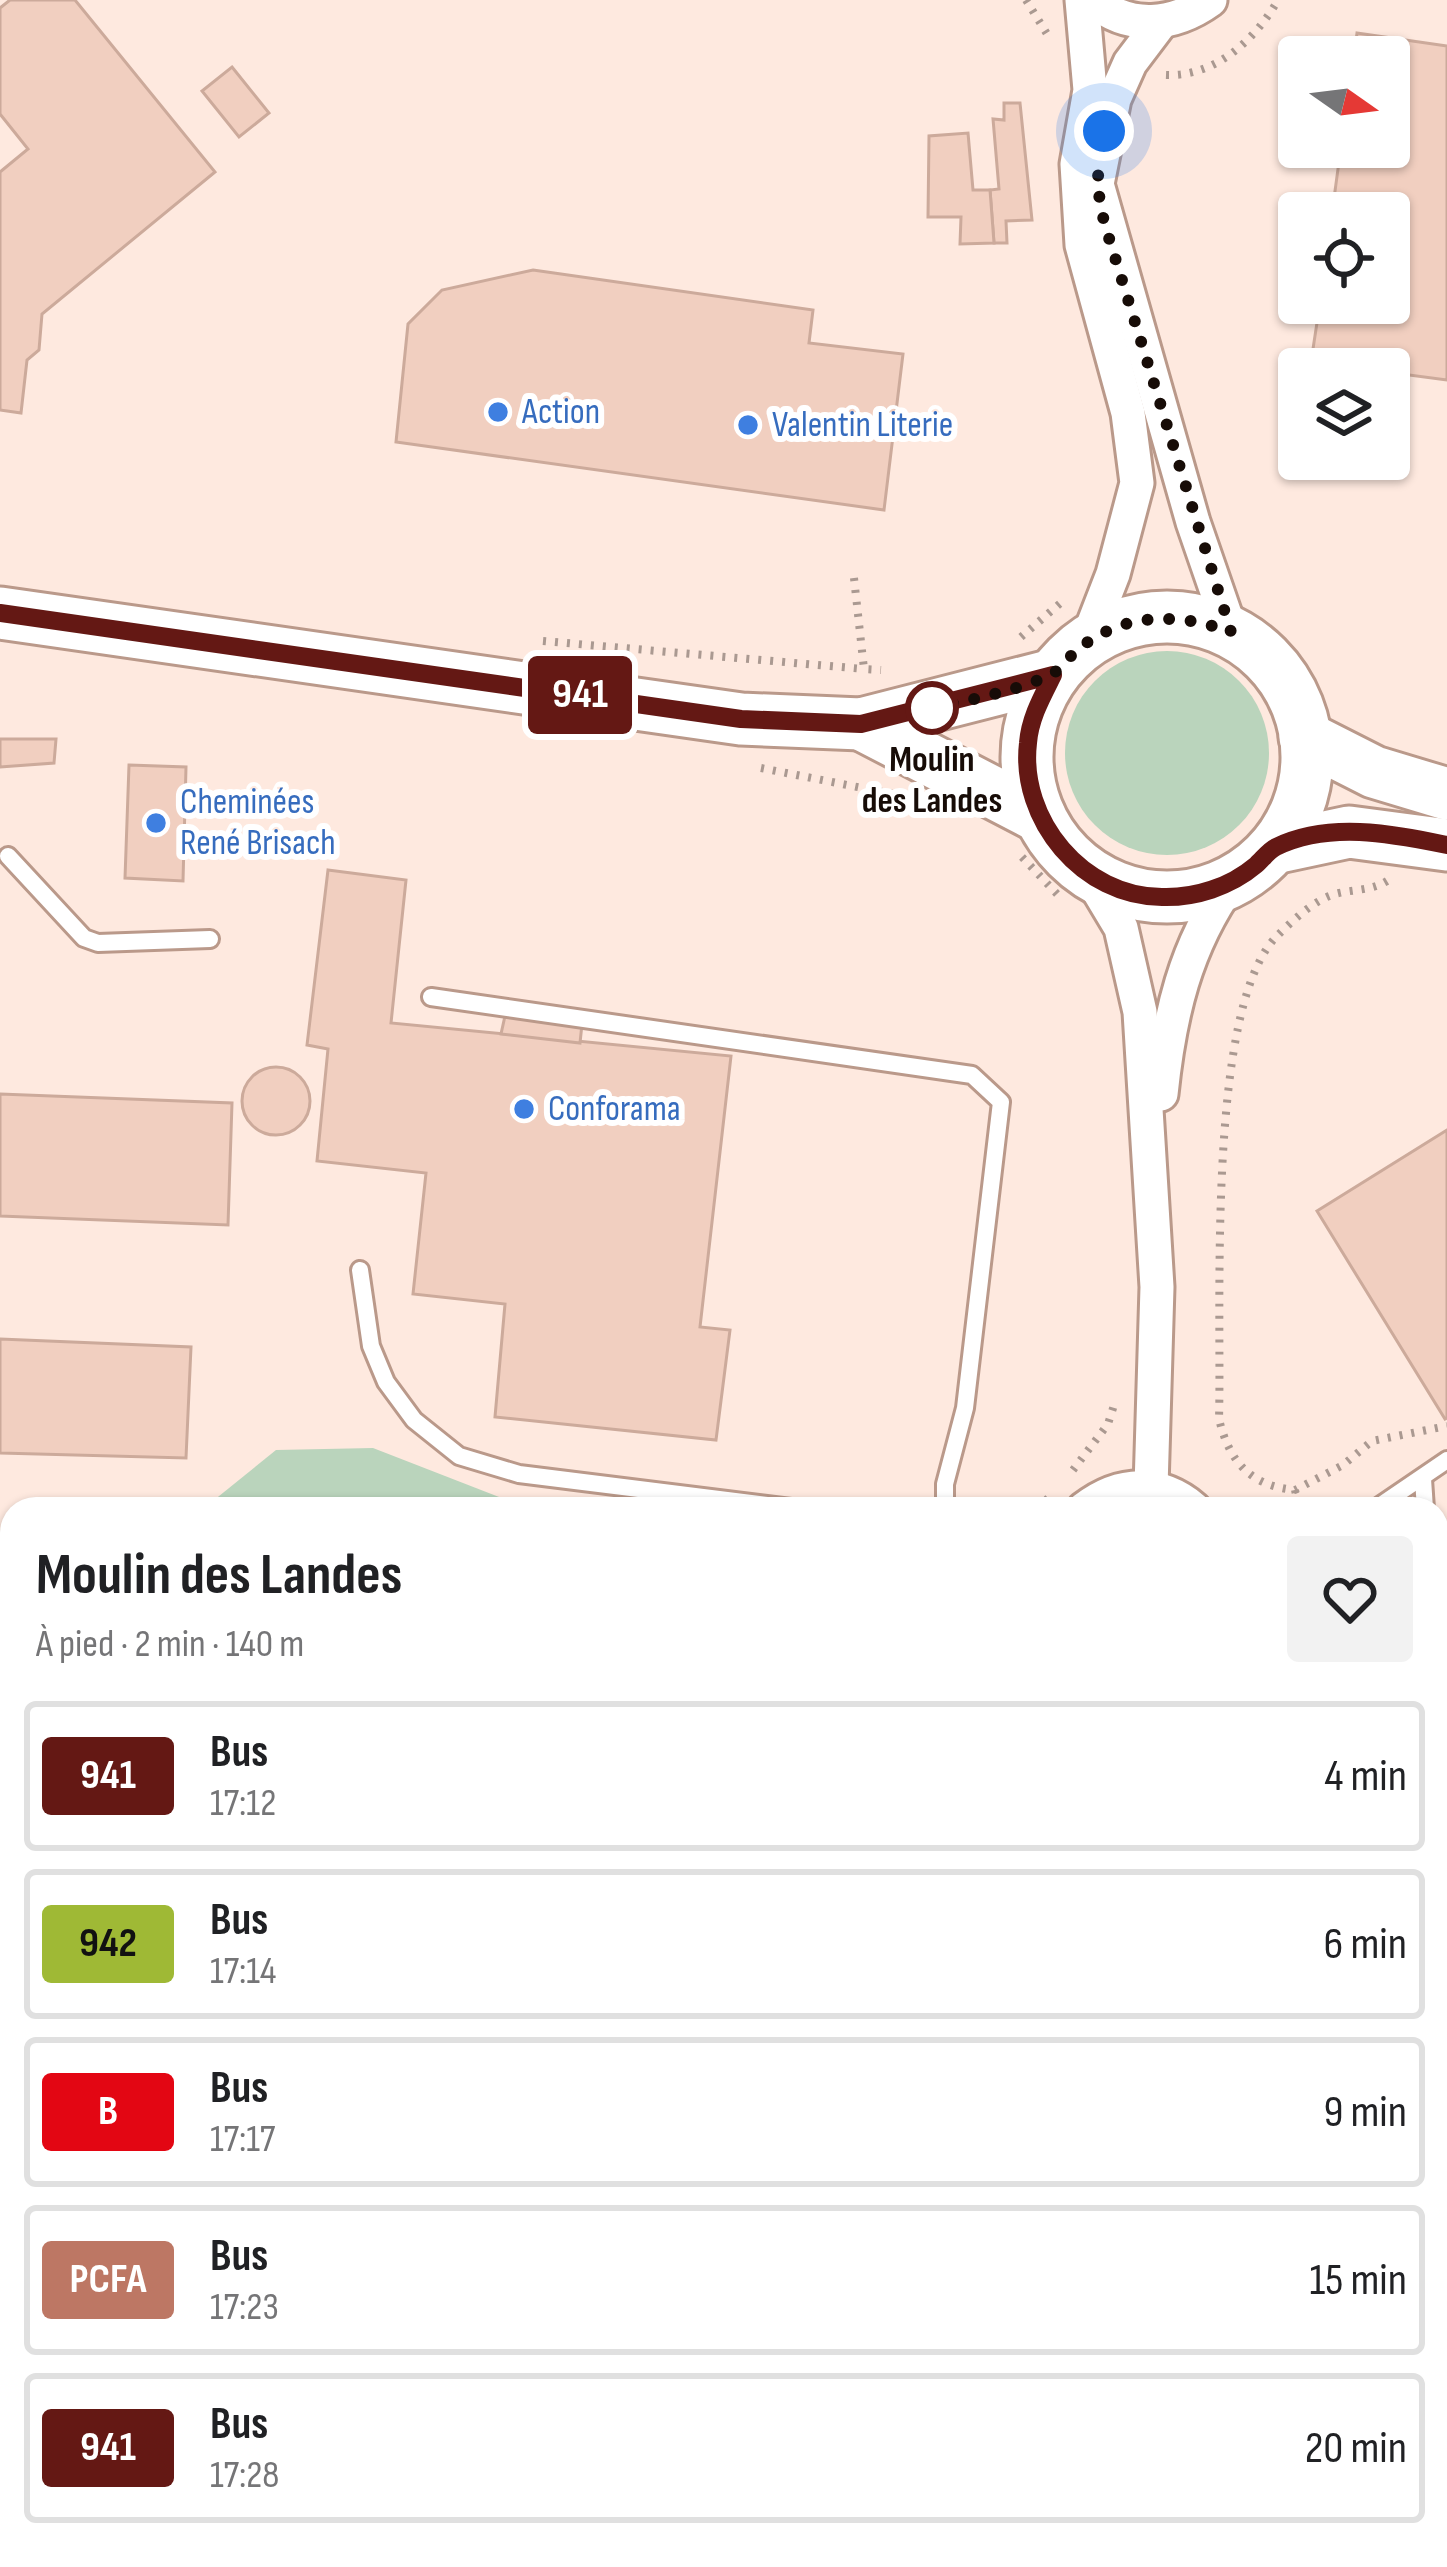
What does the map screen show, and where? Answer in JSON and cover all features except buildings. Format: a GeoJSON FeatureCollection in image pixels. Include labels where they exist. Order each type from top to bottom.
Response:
{"type":"FeatureCollection","features":[{"type":"Feature","properties":{"kind":"main road"},"geometry":{"type":"LineString","coordinates":[[0,613],[724,717],[861,724],[1070,658],[1121,624],[1157,617],[1196,619],[1231,632],[1281,675],[1305,737],[1306,776],[1295,814],[1274,848],[1231,882],[1196,895],[1159,898],[1075,886],[1060,848],[1028,833],[861,724]]}},
{"type":"Feature","properties":{"kind":"main road"},"geometry":{"type":"LineString","coordinates":[[1028,833],[1027,744],[1036,708],[1070,658]]}},
{"type":"Feature","properties":{"kind":"main road"},"geometry":{"type":"LineString","coordinates":[[1305,737],[1374,772],[1447,794]]}},
{"type":"Feature","properties":{"kind":"main road"},"geometry":{"type":"LineString","coordinates":[[1274,848],[1349,832],[1427,841]]}},
{"type":"Feature","properties":{"kind":"street"},"geometry":{"type":"LineString","coordinates":[[1070,658],[1113,574],[1137,483],[1132,431],[1103,333],[1078,207],[1077,164],[1090,90],[1082,0]]}},
{"type":"Feature","properties":{"kind":"street"},"geometry":{"type":"LineString","coordinates":[[1094,0],[1131,20],[1161,22],[1210,0]]}},
{"type":"Feature","properties":{"kind":"street"},"geometry":{"type":"LineString","coordinates":[[1161,22],[1130,63],[1114,98],[1097,184],[1193,522],[1231,632]]}},
{"type":"Feature","properties":{"kind":"street"},"geometry":{"type":"LineString","coordinates":[[1154,1204],[1165,1060],[1174,1009],[1196,937],[1231,882]]}},
{"type":"Feature","properties":{"kind":"street"},"geometry":{"type":"LineString","coordinates":[[1075,886],[1112,908],[1129,950],[1140,1012],[1154,1204],[1157,1365],[1151,1487]]}},
{"type":"Feature","properties":{"kind":"street"},"geometry":{"type":"LineString","coordinates":[[1101,1497],[1151,1487],[1171,1497]]}},
{"type":"Feature","properties":{"kind":"lane"},"geometry":{"type":"LineString","coordinates":[[8,856],[84,938],[98,943],[210,939]]}},
{"type":"Feature","properties":{"kind":"lane"},"geometry":{"type":"LineString","coordinates":[[431,997],[971,1075],[1000,1102],[965,1408],[945,1497]]}},
{"type":"Feature","properties":{"kind":"lane"},"geometry":{"type":"LineString","coordinates":[[360,1270],[371,1346],[386,1382],[423,1429],[459,1456],[518,1474],[703,1497]]}},
{"type":"Feature","properties":{"kind":"lane"},"geometry":{"type":"LineString","coordinates":[[1394,1497],[1447,1460]]}},
{"type":"Feature","properties":{"kind":"lane"},"geometry":{"type":"LineString","coordinates":[[1423,1479],[1424,1497]]}},
{"type":"Feature","properties":{"kind":"path"},"geometry":{"type":"LineString","coordinates":[[854,578],[864,669],[885,670]]}},
{"type":"Feature","properties":{"kind":"path"},"geometry":{"type":"LineString","coordinates":[[894,794],[911,798]]}},
{"type":"Feature","properties":{"kind":"path"},"geometry":{"type":"LineString","coordinates":[[1028,833],[1075,886]]}},
{"type":"Feature","properties":{"kind":"path"},"geometry":{"type":"LineString","coordinates":[[1427,841],[1390,879],[1374,888],[1331,895],[1274,939],[1250,975],[1236,1022],[1227,1094],[1219,1419],[1230,1453],[1250,1475],[1295,1490],[1343,1465],[1372,1441],[1447,1426]]}},
{"type":"Feature","properties":{"kind":"path"},"geometry":{"type":"LineString","coordinates":[[1048,1497],[1101,1435],[1117,1384]]}},
{"type":"Feature","properties":{"kind":"path"},"geometry":{"type":"LineString","coordinates":[[1295,1490],[1296,1497]]}},
{"type":"Feature","properties":{"kind":"green space"},"geometry":{"type":"Polygon","coordinates":[[[1167,651],[1206,658],[1239,681],[1262,714],[1269,753],[1262,792],[1239,825],[1206,848],[1167,855],[1128,848],[1095,825],[1072,792],[1065,753],[1072,714],[1095,681],[1128,658],[1167,651]]]}},
{"type":"Feature","properties":{"kind":"green space"},"geometry":{"type":"Polygon","coordinates":[[[373,1448],[499,1497],[218,1497],[276,1450],[373,1448]]]}},
{"type":"Feature","properties":{"kind":"bus line","name":"941"},"geometry":{"type":"LineString","coordinates":[[0,613],[285,650],[741,719],[861,724],[1053,675],[1036,708],[1027,744],[1029,782],[1040,817],[1069,857],[1122,890],[1159,898],[1196,895],[1231,882],[1274,848],[1319,836],[1377,832],[1447,845]]}},
{"type":"Feature","properties":{"kind":"place","name":"Action"},"geometry":{"type":"Point","coordinates":[498,412]}},
{"type":"Feature","properties":{"kind":"place","name":"Valentin Literie"},"geometry":{"type":"Point","coordinates":[748,425]}},
{"type":"Feature","properties":{"kind":"place","name":"Moulin des Landes"},"geometry":{"type":"Point","coordinates":[932,708]}},
{"type":"Feature","properties":{"kind":"place","name":"Cheminées René Brisach"},"geometry":{"type":"Point","coordinates":[156,823]}},
{"type":"Feature","properties":{"kind":"place","name":"Conforama"},"geometry":{"type":"Point","coordinates":[524,1109]}},
{"type":"Feature","properties":{"kind":"route"},"geometry":{"type":"LineString","coordinates":[[932,708],[1053,675],[1087,641],[1121,624],[1157,617],[1196,619],[1231,632],[1193,522],[1156,383],[1104,222],[1097,184],[1104,131]]}}]}
